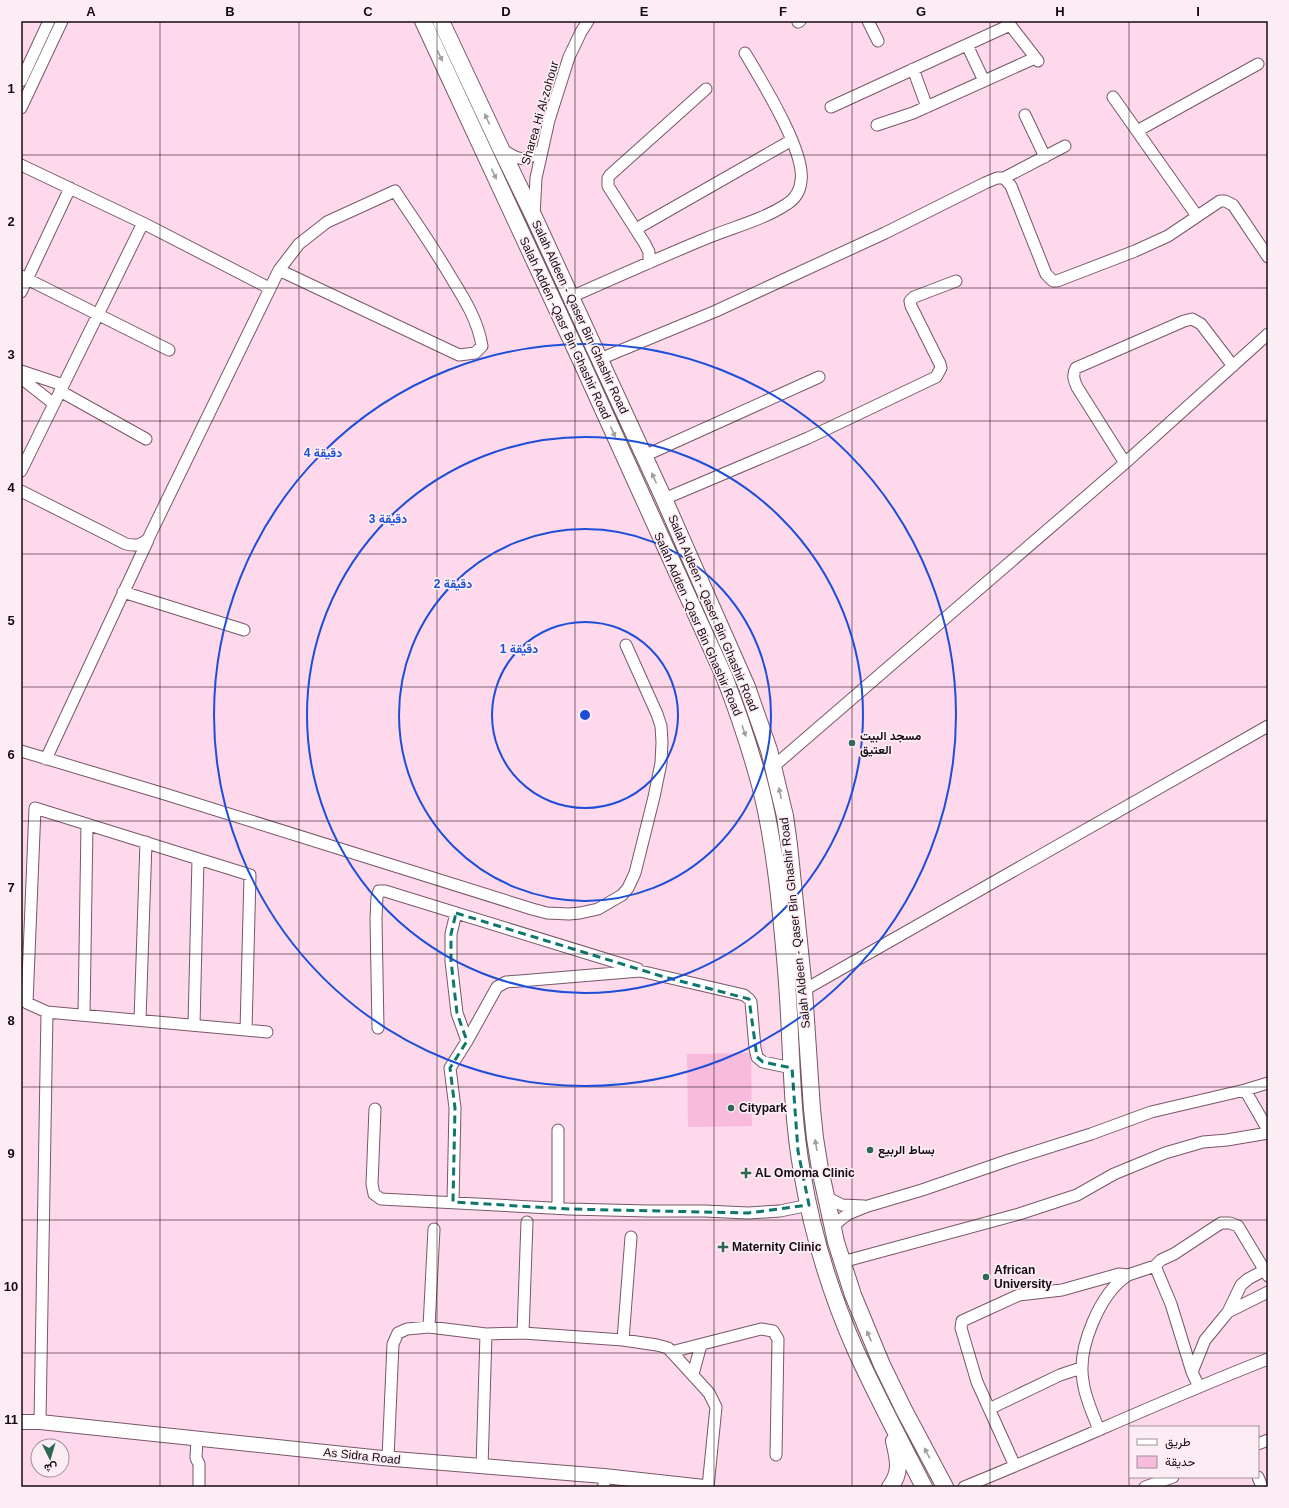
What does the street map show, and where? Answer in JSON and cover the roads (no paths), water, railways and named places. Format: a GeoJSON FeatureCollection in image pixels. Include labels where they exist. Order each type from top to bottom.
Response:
{"type":"FeatureCollection","features":[{"type":"Feature","properties":{"kind":"highway","name":"Salah Adden -Qasr Bin Ghashir Road"},"geometry":{"type":"LineString","coordinates":[[423,21],[724,676],[746,737],[760,786],[768,824],[779,902],[786,970],[798,1151],[809,1205],[827,1271],[844,1323],[891,1424],[924,1487]]}},
{"type":"Feature","properties":{"kind":"highway","name":"Salah Aldeen - Qaser Bin Ghashir Road"},"geometry":{"type":"LineString","coordinates":[[441,21],[600,359],[747,687],[774,766],[785,816],[804,990],[812,1109],[820,1169],[833,1228],[853,1295],[882,1365],[945,1487]]}},
{"type":"Feature","properties":{"kind":"highway"},"geometry":{"type":"LineString","coordinates":[[654,524],[671,516]]}},
{"type":"Feature","properties":{"kind":"highway"},"geometry":{"type":"LineString","coordinates":[[890,1487],[896,1479],[899,1464],[891,1424]]}},
{"type":"Feature","properties":{"kind":"main road","name":"As Sidra Road"},"geometry":{"type":"LineString","coordinates":[[21,1422],[40,1422],[482,1467],[604,1482],[704,1487]]}},
{"type":"Feature","properties":{"kind":"street"},"geometry":{"type":"LineString","coordinates":[[21,81],[49,21]]}},
{"type":"Feature","properties":{"kind":"street"},"geometry":{"type":"LineString","coordinates":[[21,108],[62,21]]}},
{"type":"Feature","properties":{"kind":"street","name":"Sharea Hi Al-zohour"},"geometry":{"type":"LineString","coordinates":[[534,217],[536,178],[556,96],[569,57],[588,21]]}},
{"type":"Feature","properties":{"kind":"street"},"geometry":{"type":"LineString","coordinates":[[868,21],[878,41]]}},
{"type":"Feature","properties":{"kind":"street"},"geometry":{"type":"LineString","coordinates":[[831,107],[967,45],[1009,23],[1036,60],[984,81],[913,113],[877,125]]}},
{"type":"Feature","properties":{"kind":"street"},"geometry":{"type":"LineString","coordinates":[[967,45],[984,81]]}},
{"type":"Feature","properties":{"kind":"street"},"geometry":{"type":"LineString","coordinates":[[571,297],[707,238],[756,219],[787,204],[798,192],[802,175],[792,140],[770,96],[745,53]]}},
{"type":"Feature","properties":{"kind":"street"},"geometry":{"type":"LineString","coordinates":[[1137,131],[1258,64]]}},
{"type":"Feature","properties":{"kind":"street"},"geometry":{"type":"LineString","coordinates":[[913,69],[927,107]]}},
{"type":"Feature","properties":{"kind":"street"},"geometry":{"type":"LineString","coordinates":[[649,263],[649,252],[608,186],[608,178],[706,89]]}},
{"type":"Feature","properties":{"kind":"street"},"geometry":{"type":"LineString","coordinates":[[1113,97],[1197,216]]}},
{"type":"Feature","properties":{"kind":"street"},"geometry":{"type":"LineString","coordinates":[[1025,115],[1045,157]]}},
{"type":"Feature","properties":{"kind":"street"},"geometry":{"type":"LineString","coordinates":[[636,229],[792,140]]}},
{"type":"Feature","properties":{"kind":"street"},"geometry":{"type":"LineString","coordinates":[[600,359],[716,311],[885,233],[985,183],[997,178],[1004,178],[1065,146]]}},
{"type":"Feature","properties":{"kind":"street"},"geometry":{"type":"LineString","coordinates":[[500,149],[513,157],[520,159],[530,157],[542,150]]}},
{"type":"Feature","properties":{"kind":"street"},"geometry":{"type":"LineString","coordinates":[[21,165],[143,223],[269,288]]}},
{"type":"Feature","properties":{"kind":"street"},"geometry":{"type":"LineString","coordinates":[[1004,178],[1011,186],[1046,274],[1053,281],[1057,281],[1135,251],[1168,236],[1220,201],[1225,201],[1233,205],[1268,257]]}},
{"type":"Feature","properties":{"kind":"street"},"geometry":{"type":"LineString","coordinates":[[21,292],[24,277],[70,188]]}},
{"type":"Feature","properties":{"kind":"street"},"geometry":{"type":"LineString","coordinates":[[46,759],[148,539],[269,288],[279,270],[299,244],[327,222],[395,191],[435,250],[469,308],[481,335],[482,346],[475,352],[459,355],[279,270]]}},
{"type":"Feature","properties":{"kind":"street"},"geometry":{"type":"LineString","coordinates":[[21,471],[143,223]]}},
{"type":"Feature","properties":{"kind":"street"},"geometry":{"type":"LineString","coordinates":[[24,277],[169,350]]}},
{"type":"Feature","properties":{"kind":"street"},"geometry":{"type":"LineString","coordinates":[[664,499],[808,438],[936,377],[942,368],[910,306],[910,301],[914,297],[956,281]]}},
{"type":"Feature","properties":{"kind":"street"},"geometry":{"type":"LineString","coordinates":[[1125,463],[1077,387],[1073,372],[1076,368],[1192,318],[1201,324],[1233,366]]}},
{"type":"Feature","properties":{"kind":"street"},"geometry":{"type":"LineString","coordinates":[[774,766],[1125,463],[1268,334]]}},
{"type":"Feature","properties":{"kind":"street"},"geometry":{"type":"LineString","coordinates":[[21,371],[62,388],[146,439]]}},
{"type":"Feature","properties":{"kind":"street"},"geometry":{"type":"LineString","coordinates":[[644,456],[819,377]]}},
{"type":"Feature","properties":{"kind":"street"},"geometry":{"type":"LineString","coordinates":[[21,378],[54,404]]}},
{"type":"Feature","properties":{"kind":"street"},"geometry":{"type":"LineString","coordinates":[[21,492],[126,544],[136,546],[142,544],[148,539]]}},
{"type":"Feature","properties":{"kind":"street"},"geometry":{"type":"LineString","coordinates":[[123,592],[244,630]]}},
{"type":"Feature","properties":{"kind":"street"},"geometry":{"type":"LineString","coordinates":[[21,751],[168,795],[532,909],[547,913],[561,914],[590,911],[605,906],[622,895],[632,880],[654,797],[661,763],[662,742],[660,722],[626,644]]}},
{"type":"Feature","properties":{"kind":"street"},"geometry":{"type":"LineString","coordinates":[[804,990],[1268,726]]}},
{"type":"Feature","properties":{"kind":"street"},"geometry":{"type":"LineString","coordinates":[[246,1030],[250,875],[35,808],[27,1003],[47,1012],[267,1032]]}},
{"type":"Feature","properties":{"kind":"street"},"geometry":{"type":"LineString","coordinates":[[84,1015],[87,825]]}},
{"type":"Feature","properties":{"kind":"street"},"geometry":{"type":"LineString","coordinates":[[140,1020],[146,842]]}},
{"type":"Feature","properties":{"kind":"street"},"geometry":{"type":"LineString","coordinates":[[194,1025],[198,859]]}},
{"type":"Feature","properties":{"kind":"street"},"geometry":{"type":"LineString","coordinates":[[378,1028],[376,919],[378,892],[381,890],[668,978],[744,995],[751,1002],[757,1057],[763,1062],[792,1068]]}},
{"type":"Feature","properties":{"kind":"street"},"geometry":{"type":"LineString","coordinates":[[456,913],[451,934],[450,947],[457,1013],[467,1041]]}},
{"type":"Feature","properties":{"kind":"street"},"geometry":{"type":"LineString","coordinates":[[453,1202],[455,1108],[450,1068],[497,987],[501,984],[520,981],[646,971]]}},
{"type":"Feature","properties":{"kind":"street"},"geometry":{"type":"LineString","coordinates":[[40,1422],[47,1012]]}},
{"type":"Feature","properties":{"kind":"street"},"geometry":{"type":"LineString","coordinates":[[833,1228],[848,1214],[868,1206],[922,1190],[1091,1134],[1151,1112],[1245,1090],[1268,1083]]}},
{"type":"Feature","properties":{"kind":"street"},"geometry":{"type":"LineString","coordinates":[[842,1262],[1019,1214],[1077,1195],[1114,1174],[1164,1153],[1203,1142],[1227,1140],[1268,1131],[1245,1090]]}},
{"type":"Feature","properties":{"kind":"street"},"geometry":{"type":"LineString","coordinates":[[374,1109],[372,1184],[374,1194],[381,1199],[558,1208],[758,1213],[809,1205]]}},
{"type":"Feature","properties":{"kind":"street"},"geometry":{"type":"LineString","coordinates":[[558,1130],[558,1208]]}},
{"type":"Feature","properties":{"kind":"street"},"geometry":{"type":"LineString","coordinates":[[826,1197],[842,1205],[868,1206]]}},
{"type":"Feature","properties":{"kind":"street"},"geometry":{"type":"LineString","coordinates":[[522,1333],[527,1222]]}},
{"type":"Feature","properties":{"kind":"street"},"geometry":{"type":"LineString","coordinates":[[1100,1430],[1085,1389],[1081,1368],[1091,1327],[1099,1309],[1121,1279],[1128,1275],[1155,1266],[1161,1260],[1174,1254],[1221,1223],[1230,1223],[1238,1226],[1266,1273],[1248,1279],[1241,1285],[1228,1312],[1205,1340],[1192,1372]]}},
{"type":"Feature","properties":{"kind":"street"},"geometry":{"type":"LineString","coordinates":[[429,1327],[434,1229]]}},
{"type":"Feature","properties":{"kind":"street"},"geometry":{"type":"LineString","coordinates":[[623,1340],[631,1237]]}},
{"type":"Feature","properties":{"kind":"street"},"geometry":{"type":"LineString","coordinates":[[1155,1266],[1171,1304],[1192,1372],[1199,1387]]}},
{"type":"Feature","properties":{"kind":"street"},"geometry":{"type":"LineString","coordinates":[[1016,1466],[977,1382],[961,1328],[962,1321],[1019,1295],[1062,1290],[1119,1274],[1128,1275]]}},
{"type":"Feature","properties":{"kind":"street"},"geometry":{"type":"LineString","coordinates":[[1228,1312],[1268,1292]]}},
{"type":"Feature","properties":{"kind":"street"},"geometry":{"type":"LineString","coordinates":[[388,1458],[393,1344],[398,1333],[406,1329],[429,1327],[486,1334],[522,1333],[623,1340],[668,1348],[709,1393],[716,1408],[708,1487]]}},
{"type":"Feature","properties":{"kind":"street"},"geometry":{"type":"LineString","coordinates":[[671,1352],[761,1329],[773,1331],[778,1340],[776,1455]]}},
{"type":"Feature","properties":{"kind":"street"},"geometry":{"type":"LineString","coordinates":[[482,1467],[486,1334]]}},
{"type":"Feature","properties":{"kind":"street"},"geometry":{"type":"LineString","coordinates":[[693,1374],[700,1345]]}},
{"type":"Feature","properties":{"kind":"street"},"geometry":{"type":"LineString","coordinates":[[964,1487],[1268,1359]]}},
{"type":"Feature","properties":{"kind":"street"},"geometry":{"type":"LineString","coordinates":[[989,1409],[1060,1375],[1081,1368]]}},
{"type":"Feature","properties":{"kind":"street"},"geometry":{"type":"LineString","coordinates":[[197,1439],[196,1458],[199,1464],[199,1487]]}},
{"type":"Feature","properties":{"kind":"street"},"geometry":{"type":"LineString","coordinates":[[1145,1487],[1170,1478]]}},
{"type":"Feature","properties":{"kind":"place","name":"مسجد البيت العتيق"},"geometry":{"type":"Point","coordinates":[852,743]}},
{"type":"Feature","properties":{"kind":"place","name":"Citypark"},"geometry":{"type":"Point","coordinates":[731,1108]}},
{"type":"Feature","properties":{"kind":"place","name":"بساط الربيع"},"geometry":{"type":"Point","coordinates":[870,1150]}},
{"type":"Feature","properties":{"kind":"place","name":"AL Omoma Clinic"},"geometry":{"type":"Point","coordinates":[746,1173]}},
{"type":"Feature","properties":{"kind":"place","name":"Maternity Clinic"},"geometry":{"type":"Point","coordinates":[723,1247]}},
{"type":"Feature","properties":{"kind":"place","name":"African University"},"geometry":{"type":"Point","coordinates":[986,1277]}}]}
